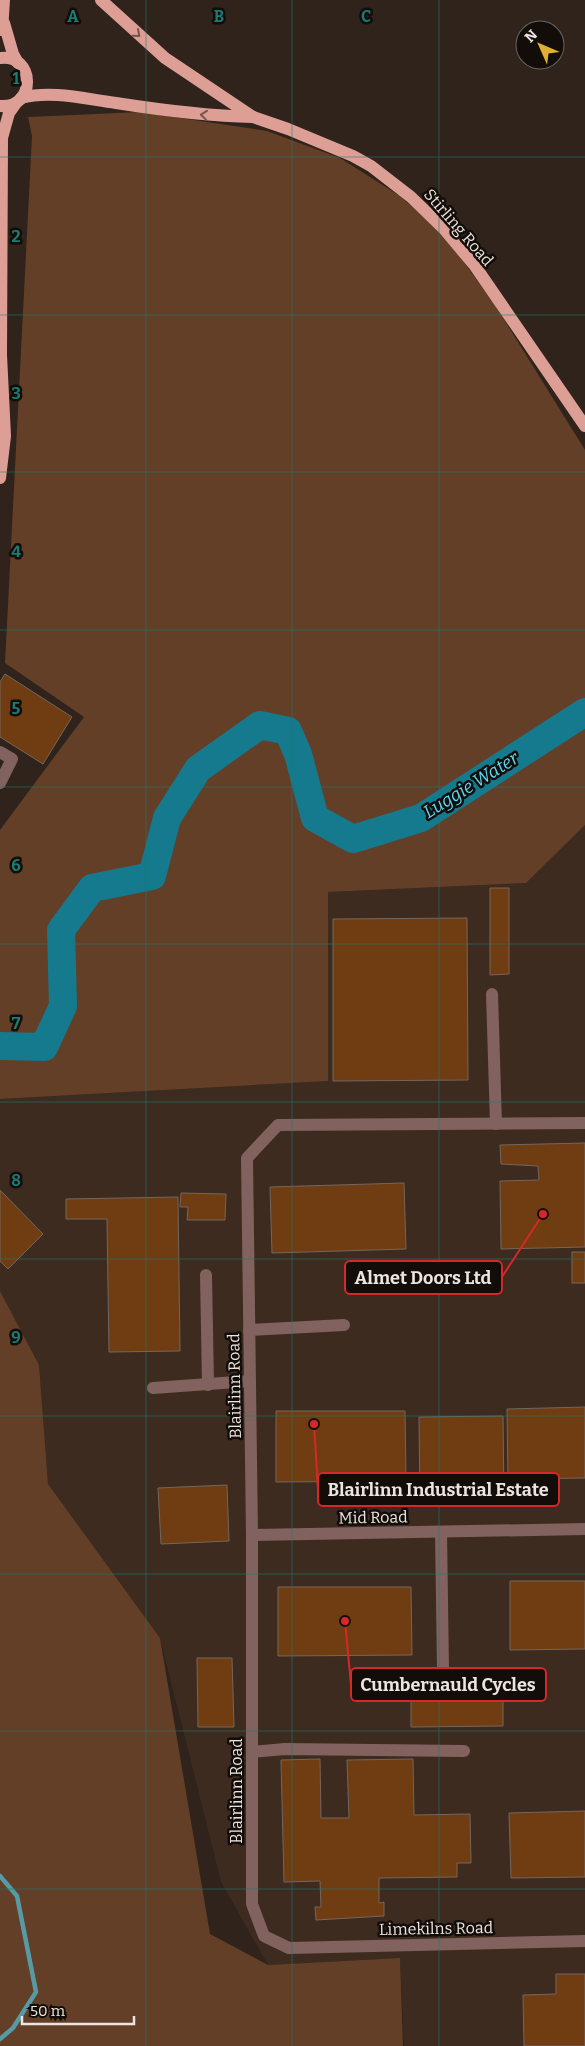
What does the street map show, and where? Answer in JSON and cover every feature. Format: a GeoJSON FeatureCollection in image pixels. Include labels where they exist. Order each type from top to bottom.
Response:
{"type":"FeatureCollection","features":[{"type":"Feature","properties":{"kind":"main road"},"geometry":{"type":"LineString","coordinates":[[0,41],[4,23],[4,0]]}},
{"type":"Feature","properties":{"kind":"main road","name":"Stirling Road"},"geometry":{"type":"LineString","coordinates":[[102,0],[165,58],[253,117],[288,129],[353,156],[371,166],[411,197],[444,229],[474,266],[585,426]]}},
{"type":"Feature","properties":{"kind":"main road"},"geometry":{"type":"LineString","coordinates":[[0,476],[2,436],[1,135],[10,113],[28,84],[27,76],[13,54],[4,23]]}},
{"type":"Feature","properties":{"kind":"main road"},"geometry":{"type":"LineString","coordinates":[[0,58],[12,59],[18,63]]}},
{"type":"Feature","properties":{"kind":"main road","name":"Stirling Road"},"geometry":{"type":"LineString","coordinates":[[0,106],[10,105],[33,95],[63,96],[203,115],[253,117]]}},
{"type":"Feature","properties":{"kind":"street"},"geometry":{"type":"LineString","coordinates":[[0,752],[12,759],[0,783]]}},
{"type":"Feature","properties":{"kind":"street"},"geometry":{"type":"LineString","coordinates":[[492,994],[496,1124]]}},
{"type":"Feature","properties":{"kind":"street","name":"Blairlinn Road"},"geometry":{"type":"LineString","coordinates":[[288,1948],[264,1936],[252,1904],[252,1535],[247,1158],[278,1125],[585,1123]]}},
{"type":"Feature","properties":{"kind":"street"},"geometry":{"type":"LineString","coordinates":[[206,1275],[208,1385]]}},
{"type":"Feature","properties":{"kind":"street"},"geometry":{"type":"LineString","coordinates":[[249,1330],[344,1325]]}},
{"type":"Feature","properties":{"kind":"street"},"geometry":{"type":"LineString","coordinates":[[153,1388],[250,1381]]}},
{"type":"Feature","properties":{"kind":"street","name":"Mid Road"},"geometry":{"type":"LineString","coordinates":[[252,1535],[585,1529]]}},
{"type":"Feature","properties":{"kind":"street"},"geometry":{"type":"LineString","coordinates":[[441,1532],[443,1669]]}},
{"type":"Feature","properties":{"kind":"street"},"geometry":{"type":"LineString","coordinates":[[252,1752],[285,1749],[464,1751]]}},
{"type":"Feature","properties":{"kind":"street","name":"Limekilns Road"},"geometry":{"type":"LineString","coordinates":[[288,1948],[585,1941]]}},
{"type":"Feature","properties":{"kind":"shaded area"},"geometry":{"type":"Polygon","coordinates":[[[140,112],[267,131],[340,158],[400,196],[445,236],[495,305],[585,450],[585,825],[526,883],[328,892],[328,1081],[0,1099],[0,830],[84,717],[5,663],[32,136],[28,117],[140,112]]]}},
{"type":"Feature","properties":{"kind":"shaded area"},"geometry":{"type":"Polygon","coordinates":[[[585,825],[585,2046],[404,2046],[400,1958],[268,1965],[221,1882],[160,1638],[48,1484],[39,1365],[0,1291],[0,1099],[328,1081],[328,892],[526,883],[585,825]]]}},
{"type":"Feature","properties":{"kind":"shaded area"},"geometry":{"type":"Polygon","coordinates":[[[0,1291],[39,1365],[48,1484],[160,1638],[210,1934],[268,1965],[400,1958],[403,2046],[0,2046],[0,1291]]]}},
{"type":"Feature","properties":{"kind":"building"},"geometry":{"type":"Polygon","coordinates":[[[5,674],[72,717],[43,764],[0,737],[0,682],[5,674]]]}},
{"type":"Feature","properties":{"kind":"building"},"geometry":{"type":"Polygon","coordinates":[[[490,888],[509,888],[509,974],[490,975],[490,888]]]}},
{"type":"Feature","properties":{"kind":"building"},"geometry":{"type":"Polygon","coordinates":[[[467,918],[468,1080],[333,1081],[333,919],[467,918]]]}},
{"type":"Feature","properties":{"kind":"building"},"geometry":{"type":"Polygon","coordinates":[[[585,1143],[585,1247],[501,1249],[500,1181],[539,1180],[538,1166],[501,1164],[500,1145],[585,1143]]]}},
{"type":"Feature","properties":{"kind":"building"},"geometry":{"type":"Polygon","coordinates":[[[404,1183],[406,1249],[272,1253],[270,1187],[404,1183]]]}},
{"type":"Feature","properties":{"kind":"building"},"geometry":{"type":"Polygon","coordinates":[[[0,1190],[43,1234],[8,1269],[0,1261],[0,1190]]]}},
{"type":"Feature","properties":{"kind":"building"},"geometry":{"type":"Polygon","coordinates":[[[181,1193],[226,1194],[225,1220],[187,1220],[188,1207],[180,1207],[181,1193]]]}},
{"type":"Feature","properties":{"kind":"building"},"geometry":{"type":"Polygon","coordinates":[[[178,1197],[180,1351],[109,1352],[107,1219],[66,1219],[66,1199],[178,1197]]]}},
{"type":"Feature","properties":{"kind":"building"},"geometry":{"type":"Polygon","coordinates":[[[572,1252],[585,1252],[585,1283],[572,1283],[572,1252]]]}},
{"type":"Feature","properties":{"kind":"building"},"geometry":{"type":"Polygon","coordinates":[[[585,1407],[585,1478],[508,1479],[507,1409],[585,1407]]]}},
{"type":"Feature","properties":{"kind":"building"},"geometry":{"type":"Polygon","coordinates":[[[276,1411],[405,1411],[406,1481],[276,1482],[276,1411]]]}},
{"type":"Feature","properties":{"kind":"building"},"geometry":{"type":"Polygon","coordinates":[[[503,1416],[504,1501],[420,1502],[419,1417],[503,1416]]]}},
{"type":"Feature","properties":{"kind":"building"},"geometry":{"type":"Polygon","coordinates":[[[227,1485],[229,1541],[161,1544],[158,1488],[227,1485]]]}},
{"type":"Feature","properties":{"kind":"building"},"geometry":{"type":"Polygon","coordinates":[[[510,1581],[585,1581],[585,1649],[510,1650],[510,1581]]]}},
{"type":"Feature","properties":{"kind":"building"},"geometry":{"type":"Polygon","coordinates":[[[278,1587],[411,1587],[412,1655],[278,1656],[278,1587]]]}},
{"type":"Feature","properties":{"kind":"building"},"geometry":{"type":"Polygon","coordinates":[[[197,1658],[232,1658],[234,1727],[198,1727],[197,1658]]]}},
{"type":"Feature","properties":{"kind":"building"},"geometry":{"type":"Polygon","coordinates":[[[503,1686],[503,1726],[411,1727],[411,1687],[503,1686]]]}},
{"type":"Feature","properties":{"kind":"building"},"geometry":{"type":"Polygon","coordinates":[[[320,1759],[321,1818],[349,1818],[347,1760],[413,1759],[414,1815],[470,1814],[471,1863],[457,1863],[457,1877],[379,1878],[379,1903],[384,1902],[384,1916],[316,1920],[315,1907],[321,1907],[320,1881],[284,1882],[281,1760],[320,1759]]]}},
{"type":"Feature","properties":{"kind":"building"},"geometry":{"type":"Polygon","coordinates":[[[585,1811],[585,1877],[511,1878],[509,1813],[585,1811]]]}},
{"type":"Feature","properties":{"kind":"building"},"geometry":{"type":"Polygon","coordinates":[[[556,1974],[585,1974],[585,2046],[524,2046],[523,1995],[556,1994],[556,1974]]]}},
{"type":"Feature","properties":{"kind":"waterway","name":"Luggie Water"},"geometry":{"type":"LineString","coordinates":[[0,1046],[44,1047],[63,1006],[61,930],[92,888],[152,876],[167,818],[198,769],[260,725],[288,731],[298,754],[315,818],[353,839],[421,818],[585,712]]}},
{"type":"Feature","properties":{"kind":"waterway","name":"Luggie Water"},"geometry":{"type":"LineString","coordinates":[[0,1876],[17,1896],[36,1992],[13,2028],[0,2039]]}},
{"type":"Feature","properties":{"kind":"place","name":"Almet Doors Ltd"},"geometry":{"type":"Point","coordinates":[543,1214]}},
{"type":"Feature","properties":{"kind":"place","name":"Blairlinn Industrial Estate"},"geometry":{"type":"Point","coordinates":[314,1424]}},
{"type":"Feature","properties":{"kind":"place","name":"Cumbernauld Cycles"},"geometry":{"type":"Point","coordinates":[345,1621]}}]}
